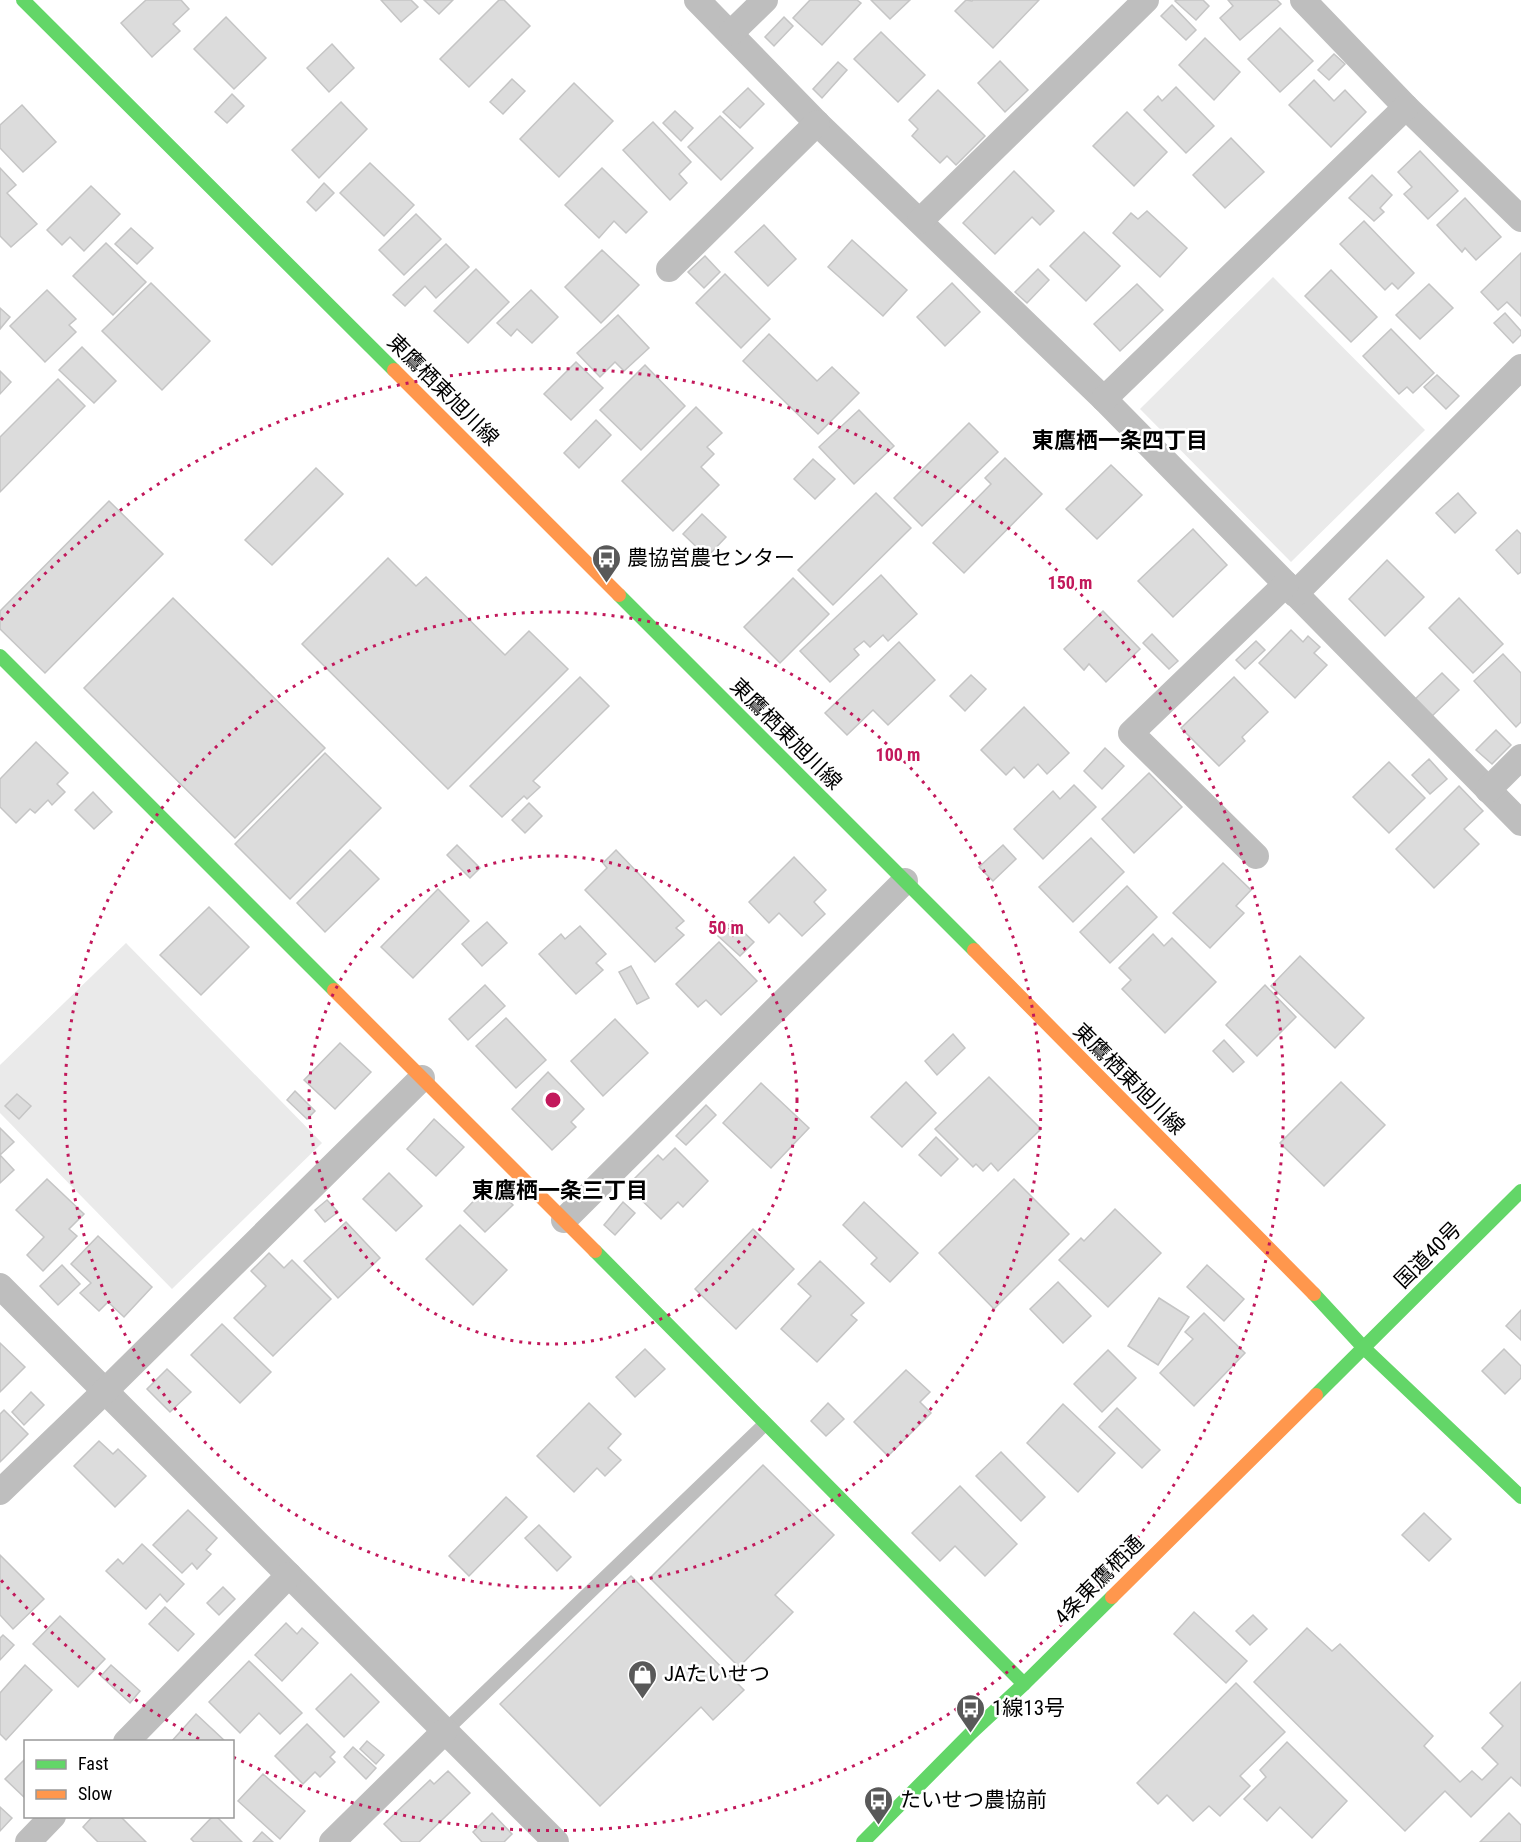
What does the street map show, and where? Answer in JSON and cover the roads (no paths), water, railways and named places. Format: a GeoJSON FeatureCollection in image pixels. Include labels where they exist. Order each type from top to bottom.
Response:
{"type":"FeatureCollection","features":[{"type":"Feature","properties":{"kind":"main road","name":"東鷹栖東旭川線"},"geometry":{"type":"LineString","coordinates":[[23,0],[905,881],[1306,1286],[1364,1348],[1521,1497]]}},
{"type":"Feature","properties":{"kind":"main road"},"geometry":{"type":"LineString","coordinates":[[0,656],[564,1220],[1023,1684]]}},
{"type":"Feature","properties":{"kind":"main road","name":"国道40号"},"geometry":{"type":"LineString","coordinates":[[1364,1348],[1521,1191]]}},
{"type":"Feature","properties":{"kind":"main road","name":"4条東鷹栖通"},"geometry":{"type":"LineString","coordinates":[[863,1842],[1364,1348]]}},
{"type":"Feature","properties":{"kind":"street"},"geometry":{"type":"LineString","coordinates":[[697,0],[817,123],[1104,399],[1521,823]]}},
{"type":"Feature","properties":{"kind":"street"},"geometry":{"type":"LineString","coordinates":[[731,33],[765,0]]}},
{"type":"Feature","properties":{"kind":"street"},"geometry":{"type":"LineString","coordinates":[[920,221],[1146,0]]}},
{"type":"Feature","properties":{"kind":"street"},"geometry":{"type":"LineString","coordinates":[[1303,0],[1521,219]]}},
{"type":"Feature","properties":{"kind":"street"},"geometry":{"type":"LineString","coordinates":[[1104,399],[1406,106]]}},
{"type":"Feature","properties":{"kind":"street"},"geometry":{"type":"LineString","coordinates":[[669,269],[817,123]]}},
{"type":"Feature","properties":{"kind":"street"},"geometry":{"type":"LineString","coordinates":[[1256,856],[1131,733],[1291,589],[1521,367]]}},
{"type":"Feature","properties":{"kind":"street"},"geometry":{"type":"LineString","coordinates":[[1488,790],[1521,757]]}},
{"type":"Feature","properties":{"kind":"street"},"geometry":{"type":"LineString","coordinates":[[564,1220],[905,881]]}},
{"type":"Feature","properties":{"kind":"street"},"geometry":{"type":"LineString","coordinates":[[0,1492],[422,1078]]}},
{"type":"Feature","properties":{"kind":"street"},"geometry":{"type":"LineString","coordinates":[[0,1286],[556,1842]]}},
{"type":"Feature","properties":{"kind":"street"},"geometry":{"type":"LineString","coordinates":[[128,1740],[289,1575]]}},
{"type":"Feature","properties":{"kind":"street"},"geometry":{"type":"LineString","coordinates":[[332,1842],[444,1732]]}},
{"type":"Feature","properties":{"kind":"street"},"geometry":{"type":"LineString","coordinates":[[28,1842],[51,1818]]}},
{"type":"Feature","properties":{"kind":"lane"},"geometry":{"type":"LineString","coordinates":[[444,1732],[765,1424]]}},
{"type":"Feature","properties":{"kind":"place","name":"農協営農センター"},"geometry":{"type":"Point","coordinates":[606,584]}},
{"type":"Feature","properties":{"kind":"place","name":"JAたいせつ"},"geometry":{"type":"Point","coordinates":[643,1700]}},
{"type":"Feature","properties":{"kind":"place","name":"1線13号"},"geometry":{"type":"Point","coordinates":[971,1734]}},
{"type":"Feature","properties":{"kind":"place","name":"たいせつ農協前"},"geometry":{"type":"Point","coordinates":[879,1826]}},
{"type":"Feature","properties":{"kind":"district","name":"東鷹栖一条四丁目"},"geometry":{"type":"Point","coordinates":[1120,440]}},
{"type":"Feature","properties":{"kind":"district","name":"東鷹栖一条三丁目"},"geometry":{"type":"Point","coordinates":[560,1190]}}]}
